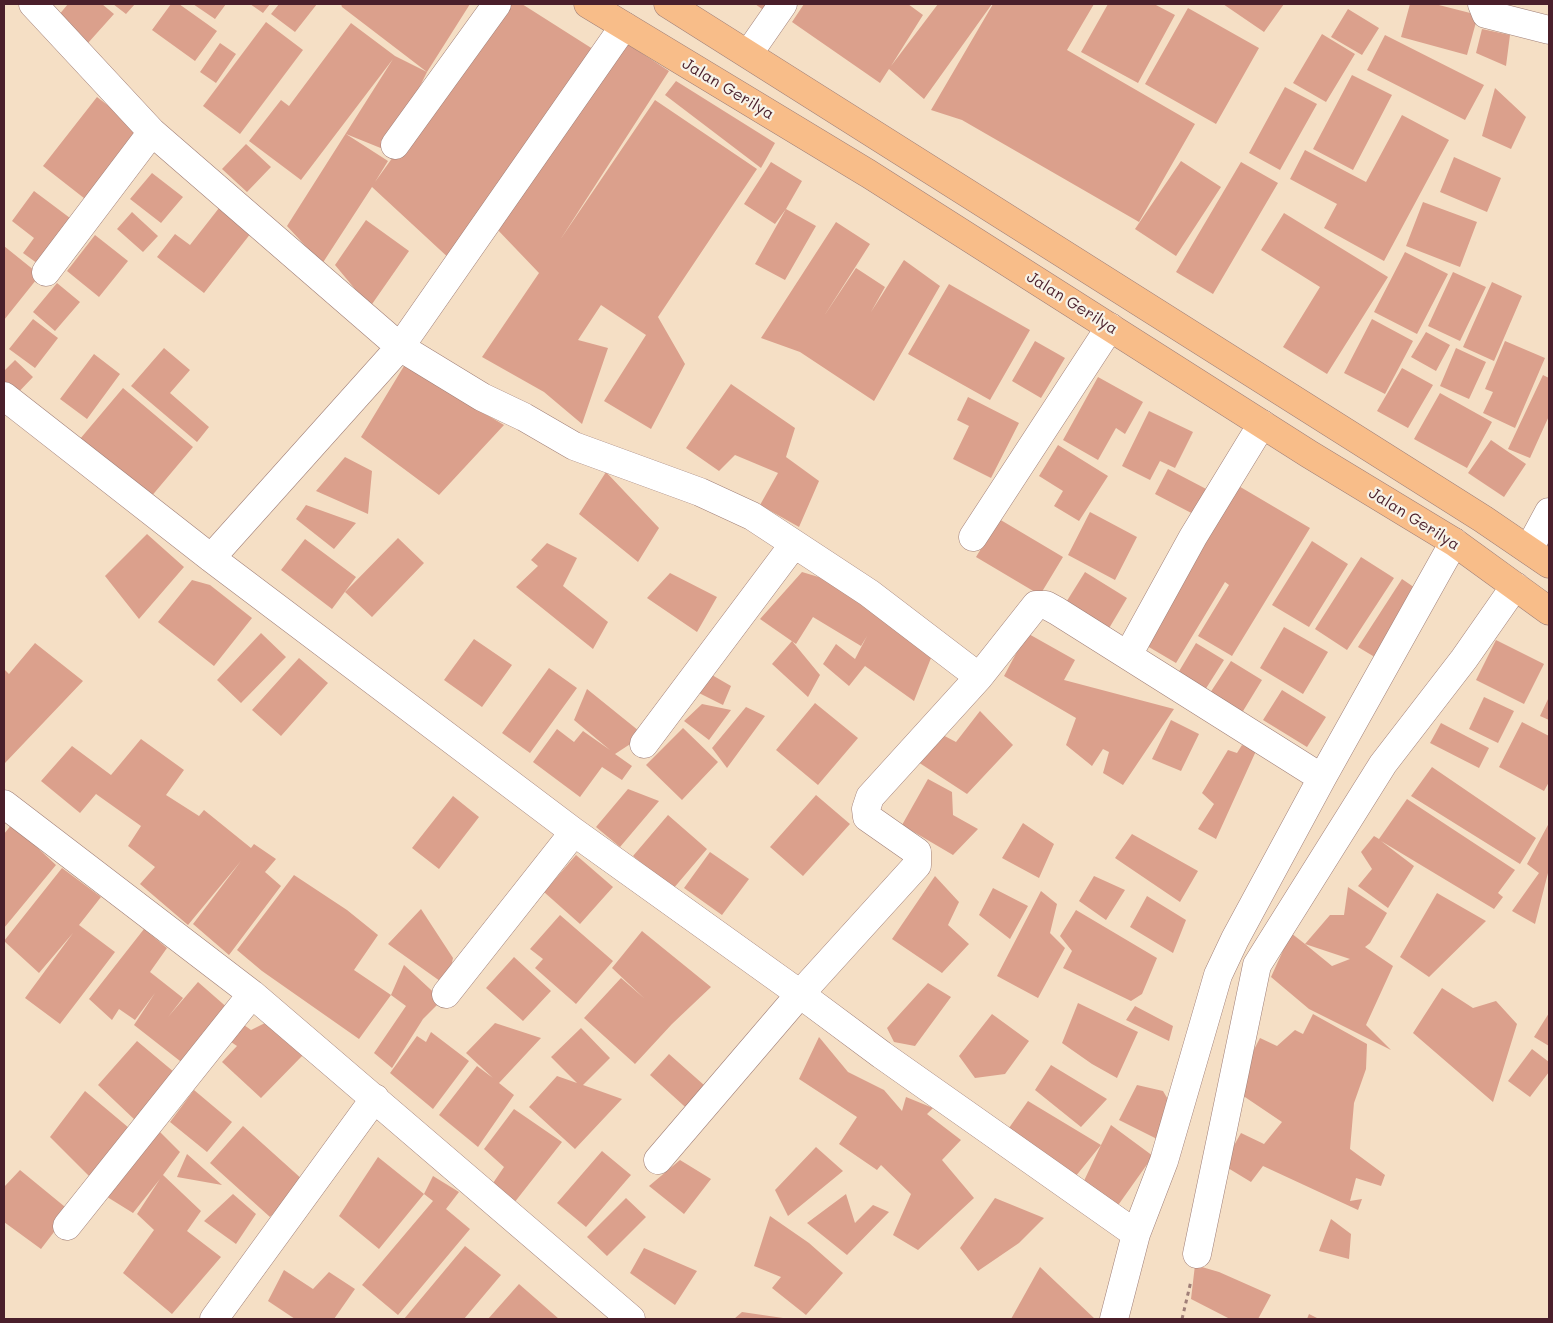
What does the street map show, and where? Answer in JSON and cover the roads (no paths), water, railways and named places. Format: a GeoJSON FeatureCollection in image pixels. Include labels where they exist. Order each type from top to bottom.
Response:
{"type":"FeatureCollection","features":[{"type":"Feature","properties":{"kind":"highway","name":"Jalan Gerilya"},"geometry":{"type":"LineString","coordinates":[[588,4],[869,174],[1262,424],[1461,547],[1549,611]]}},
{"type":"Feature","properties":{"kind":"highway"},"geometry":{"type":"LineString","coordinates":[[668,4],[749,53],[1532,551]]}},
{"type":"Feature","properties":{"kind":"highway"},"geometry":{"type":"LineString","coordinates":[[869,174],[887,141]]}},
{"type":"Feature","properties":{"kind":"street"},"geometry":{"type":"LineString","coordinates":[[33,4],[152,132],[400,347],[482,397],[524,417],[574,446],[700,492],[752,516],[869,593],[979,677]]}},
{"type":"Feature","properties":{"kind":"street"},"geometry":{"type":"LineString","coordinates":[[395,145],[497,4]]}},
{"type":"Feature","properties":{"kind":"street"},"geometry":{"type":"LineString","coordinates":[[749,53],[783,4]]}},
{"type":"Feature","properties":{"kind":"street"},"geometry":{"type":"LineString","coordinates":[[1482,4],[1486,14],[1549,30]]}},
{"type":"Feature","properties":{"kind":"street"},"geometry":{"type":"LineString","coordinates":[[211,558],[400,347],[624,26]]}},
{"type":"Feature","properties":{"kind":"street"},"geometry":{"type":"LineString","coordinates":[[46,272],[152,132]]}},
{"type":"Feature","properties":{"kind":"street"},"geometry":{"type":"LineString","coordinates":[[973,537],[1110,327]]}},
{"type":"Feature","properties":{"kind":"street"},"geometry":{"type":"LineString","coordinates":[[4,396],[211,558],[574,832],[882,1055],[1136,1234]]}},
{"type":"Feature","properties":{"kind":"street"},"geometry":{"type":"LineString","coordinates":[[1128,655],[1193,537],[1262,424]]}},
{"type":"Feature","properties":{"kind":"street"},"geometry":{"type":"LineString","coordinates":[[1532,551],[1549,512]]}},
{"type":"Feature","properties":{"kind":"street"},"geometry":{"type":"LineString","coordinates":[[644,744],[794,544]]}},
{"type":"Feature","properties":{"kind":"street"},"geometry":{"type":"LineString","coordinates":[[1114,1319],[1136,1234],[1164,1162],[1218,975],[1235,939],[1322,778],[1461,547]]}},
{"type":"Feature","properties":{"kind":"street"},"geometry":{"type":"LineString","coordinates":[[1197,1254],[1257,965],[1383,764],[1464,659],[1510,582]]}},
{"type":"Feature","properties":{"kind":"street"},"geometry":{"type":"LineString","coordinates":[[658,1160],[800,994],[917,865],[917,852],[867,817],[866,809],[870,798],[979,677],[1036,605],[1046,605],[1057,611],[1322,778]]}},
{"type":"Feature","properties":{"kind":"street"},"geometry":{"type":"LineString","coordinates":[[4,804],[252,994],[631,1319]]}},
{"type":"Feature","properties":{"kind":"street"},"geometry":{"type":"LineString","coordinates":[[446,994],[574,832]]}},
{"type":"Feature","properties":{"kind":"street"},"geometry":{"type":"LineString","coordinates":[[67,1226],[252,994]]}},
{"type":"Feature","properties":{"kind":"street"},"geometry":{"type":"LineString","coordinates":[[214,1319],[375,1098]]}}]}
